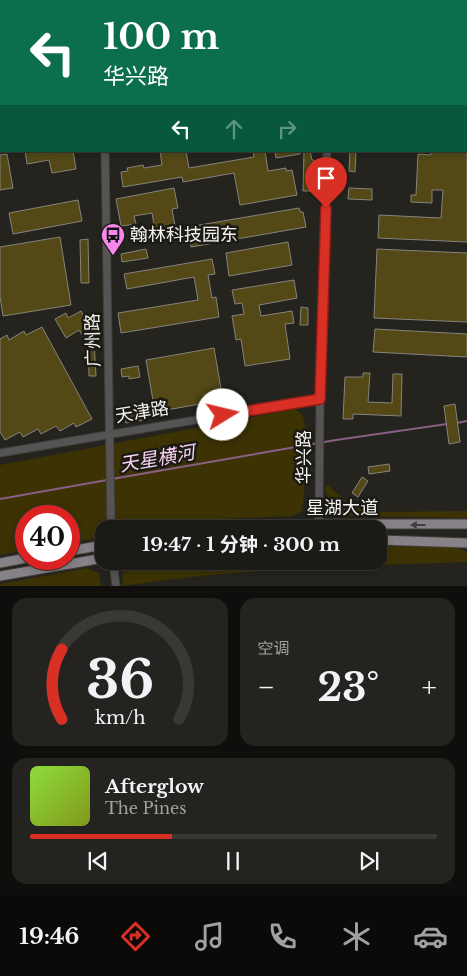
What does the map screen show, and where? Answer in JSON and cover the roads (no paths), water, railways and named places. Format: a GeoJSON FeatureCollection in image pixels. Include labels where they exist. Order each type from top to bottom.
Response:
{"type":"FeatureCollection","features":[{"type":"Feature","properties":{"kind":"main road","name":"星湖大道"},"geometry":{"type":"LineString","coordinates":[[387,524],[467,524]]}},
{"type":"Feature","properties":{"kind":"main road","name":"星湖大道"},"geometry":{"type":"LineString","coordinates":[[387,540],[467,543]]}},
{"type":"Feature","properties":{"kind":"main road"},"geometry":{"type":"LineString","coordinates":[[80,549],[95,547]]}},
{"type":"Feature","properties":{"kind":"main road"},"geometry":{"type":"LineString","coordinates":[[0,562],[15,560]]}},
{"type":"Feature","properties":{"kind":"main road"},"geometry":{"type":"LineString","coordinates":[[0,576],[95,560]]}},
{"type":"Feature","properties":{"kind":"street","name":"广州路"},"geometry":{"type":"LineString","coordinates":[[105,152],[111,520]]}},
{"type":"Feature","properties":{"kind":"street","name":"华兴路"},"geometry":{"type":"LineString","coordinates":[[319,520],[320,399],[327,152]]}},
{"type":"Feature","properties":{"kind":"street","name":"天津路"},"geometry":{"type":"LineString","coordinates":[[0,453],[320,399]]}},
{"type":"Feature","properties":{"kind":"street"},"geometry":{"type":"LineString","coordinates":[[114,570],[116,586]]}},
{"type":"Feature","properties":{"kind":"waterway","name":"天星横河"},"geometry":{"type":"LineString","coordinates":[[457,423],[467,421]]}},
{"type":"Feature","properties":{"kind":"waterway","name":"天星横河"},"geometry":{"type":"LineString","coordinates":[[112,479],[336,440],[447,424]]}},
{"type":"Feature","properties":{"kind":"waterway","name":"天星横河"},"geometry":{"type":"LineString","coordinates":[[0,499],[107,480]]}},
{"type":"Feature","properties":{"kind":"place","name":"翰林科技园东"},"geometry":{"type":"Point","coordinates":[113,256]}}]}
